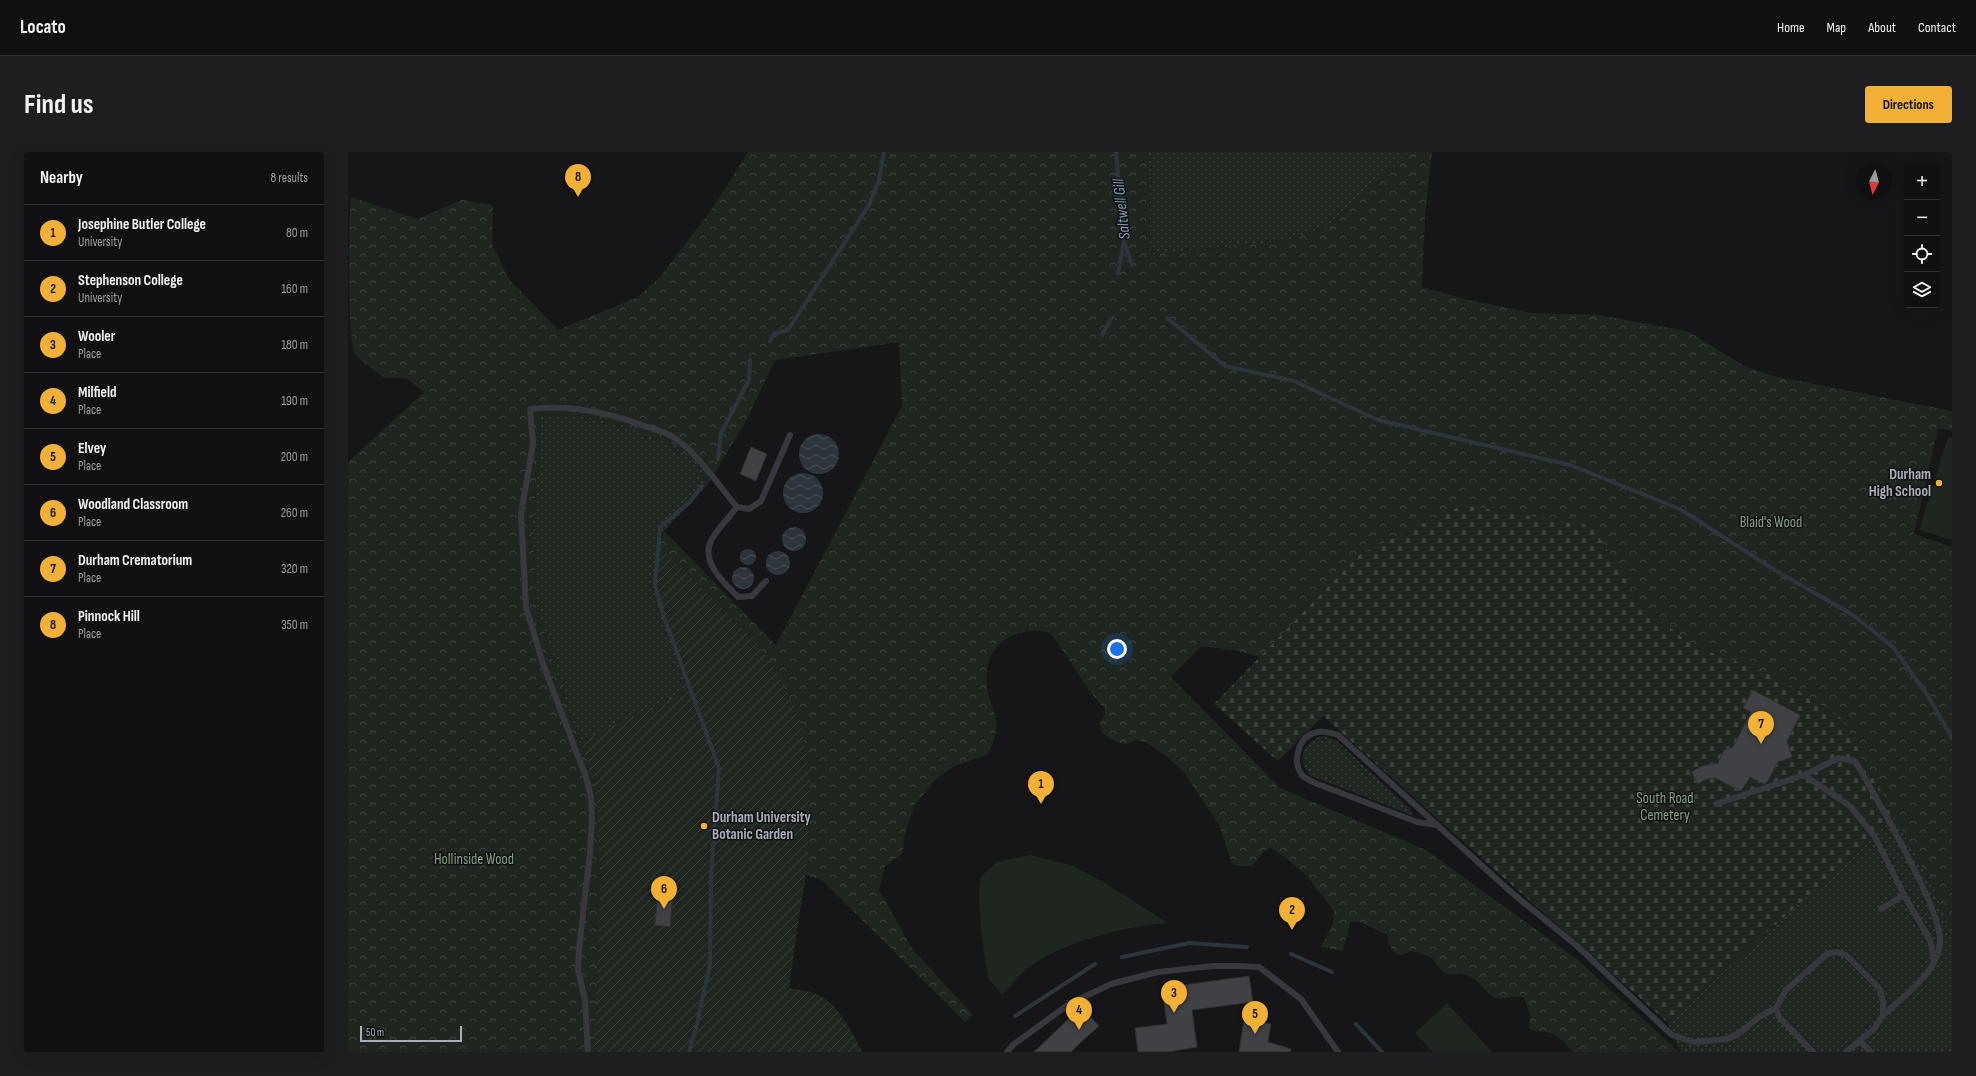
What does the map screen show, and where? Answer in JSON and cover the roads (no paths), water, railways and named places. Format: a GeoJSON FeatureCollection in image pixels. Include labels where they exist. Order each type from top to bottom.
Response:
{"type":"FeatureCollection","features":[{"type":"Feature","properties":{"kind":"lane"},"geometry":{"type":"LineString","coordinates":[[588,1052],[586,1000],[578,970],[590,846],[591,797],[586,777],[543,664],[526,607],[521,514],[533,444],[530,409],[545,407],[582,410],[627,418],[673,437],[703,465],[737,507],[749,509],[761,501],[790,435]]}},
{"type":"Feature","properties":{"kind":"lane"},"geometry":{"type":"LineString","coordinates":[[737,507],[712,539],[708,548],[708,560],[724,584],[738,597],[752,596],[766,581]]}},
{"type":"Feature","properties":{"kind":"lane"},"geometry":{"type":"LineString","coordinates":[[1436,825],[1417,822],[1315,783],[1302,776],[1298,767],[1299,748],[1306,737],[1314,733],[1325,732],[1338,735],[1511,892],[1577,946],[1672,1034],[1694,1042],[1728,1039],[1741,1032],[1759,1017],[1776,1008],[1786,990],[1827,954],[1836,952],[1846,955],[1880,989],[1883,1002],[1883,1015]]}},
{"type":"Feature","properties":{"kind":"lane"},"geometry":{"type":"LineString","coordinates":[[1716,804],[1804,775],[1839,758],[1855,762],[1875,796],[1926,894],[1938,924],[1940,942],[1935,961],[1923,980],[1883,1015],[1875,1028],[1846,1052]]}},
{"type":"Feature","properties":{"kind":"lane"},"geometry":{"type":"LineString","coordinates":[[1804,775],[1850,806],[1875,837],[1904,895],[1930,940],[1935,961]]}},
{"type":"Feature","properties":{"kind":"lane"},"geometry":{"type":"LineString","coordinates":[[1881,909],[1904,895]]}},
{"type":"Feature","properties":{"kind":"lane"},"geometry":{"type":"LineString","coordinates":[[1007,1052],[1069,1004],[1111,984],[1158,972],[1213,966],[1259,967],[1301,999],[1338,1052]]}},
{"type":"Feature","properties":{"kind":"lane"},"geometry":{"type":"LineString","coordinates":[[1776,1008],[1779,1017],[1813,1052]]}},
{"type":"Feature","properties":{"kind":"lane"},"geometry":{"type":"LineString","coordinates":[[1860,1041],[1870,1052]]}},
{"type":"Feature","properties":{"kind":"water"},"geometry":{"type":"Polygon","coordinates":[[[819,434],[833,440],[839,454],[833,468],[819,474],[805,468],[799,454],[805,440],[819,434]]]}},
{"type":"Feature","properties":{"kind":"water"},"geometry":{"type":"Polygon","coordinates":[[[803,473],[817,479],[823,493],[817,507],[803,513],[789,507],[783,493],[789,479],[803,473]]]}},
{"type":"Feature","properties":{"kind":"water"},"geometry":{"type":"Polygon","coordinates":[[[794,527],[802,531],[806,539],[802,547],[794,551],[786,547],[782,539],[786,531],[794,527]]]}},
{"type":"Feature","properties":{"kind":"water"},"geometry":{"type":"Polygon","coordinates":[[[748,549],[755,554],[756,557],[751,564],[748,565],[741,560],[740,557],[745,550],[748,549]]]}},
{"type":"Feature","properties":{"kind":"water"},"geometry":{"type":"Polygon","coordinates":[[[778,551],[783,552],[789,558],[789,568],[783,574],[778,575],[773,574],[767,568],[766,563],[767,558],[773,552],[778,551]]]}},
{"type":"Feature","properties":{"kind":"water"},"geometry":{"type":"Polygon","coordinates":[[[743,567],[751,570],[754,578],[751,586],[743,589],[735,586],[732,578],[735,570],[743,567]]]}},
{"type":"Feature","properties":{"kind":"waterway"},"geometry":{"type":"LineString","coordinates":[[770,341],[774,334],[788,330],[869,205],[879,180],[884,152]]}},
{"type":"Feature","properties":{"kind":"waterway","name":"Saltwell Gill"},"geometry":{"type":"LineString","coordinates":[[1116,152],[1124,242],[1132,265]]}},
{"type":"Feature","properties":{"kind":"waterway"},"geometry":{"type":"LineString","coordinates":[[1118,273],[1124,242]]}},
{"type":"Feature","properties":{"kind":"waterway"},"geometry":{"type":"LineString","coordinates":[[1167,318],[1225,366],[1294,381],[1378,420],[1570,465],[1680,509],[1773,569],[1853,615],[1893,647],[1928,696],[1952,738]]}},
{"type":"Feature","properties":{"kind":"waterway"},"geometry":{"type":"LineString","coordinates":[[1102,335],[1111,319]]}},
{"type":"Feature","properties":{"kind":"waterway"},"geometry":{"type":"LineString","coordinates":[[718,459],[721,433],[749,380],[750,360]]}},
{"type":"Feature","properties":{"kind":"waterway"},"geometry":{"type":"LineString","coordinates":[[689,1052],[697,1024],[710,965],[711,877],[719,768],[663,614],[655,585],[660,527],[690,502],[702,486]]}},
{"type":"Feature","properties":{"kind":"waterway"},"geometry":{"type":"LineString","coordinates":[[1122,957],[1189,943],[1247,947]]}},
{"type":"Feature","properties":{"kind":"waterway"},"geometry":{"type":"LineString","coordinates":[[1291,954],[1332,972]]}},
{"type":"Feature","properties":{"kind":"waterway"},"geometry":{"type":"LineString","coordinates":[[1015,1016],[1095,964]]}},
{"type":"Feature","properties":{"kind":"waterway"},"geometry":{"type":"LineString","coordinates":[[1356,1024],[1382,1052]]}},
{"type":"Feature","properties":{"kind":"place","name":"Pinnock Hill"},"geometry":{"type":"Point","coordinates":[578,197]}},
{"type":"Feature","properties":{"kind":"place","name":"Durham High School"},"geometry":{"type":"Point","coordinates":[1939,483]}},
{"type":"Feature","properties":{"kind":"place","name":"Durham Crematorium"},"geometry":{"type":"Point","coordinates":[1761,744]}},
{"type":"Feature","properties":{"kind":"place","name":"Josephine Butler College"},"geometry":{"type":"Point","coordinates":[1041,804]}},
{"type":"Feature","properties":{"kind":"place","name":"Durham University Botanic Garden"},"geometry":{"type":"Point","coordinates":[704,826]}},
{"type":"Feature","properties":{"kind":"place","name":"Woodland Classroom"},"geometry":{"type":"Point","coordinates":[664,909]}},
{"type":"Feature","properties":{"kind":"place","name":"Stephenson College"},"geometry":{"type":"Point","coordinates":[1292,930]}},
{"type":"Feature","properties":{"kind":"place","name":"Wooler"},"geometry":{"type":"Point","coordinates":[1174,1013]}},
{"type":"Feature","properties":{"kind":"place","name":"Milfield"},"geometry":{"type":"Point","coordinates":[1079,1030]}},
{"type":"Feature","properties":{"kind":"place","name":"Elvey"},"geometry":{"type":"Point","coordinates":[1255,1034]}},
{"type":"Feature","properties":{"kind":"park label","name":"Blaid's Wood"},"geometry":{"type":"Point","coordinates":[1771,522]}},
{"type":"Feature","properties":{"kind":"park label","name":"South Road Cemetery"},"geometry":{"type":"Point","coordinates":[1665,806]}},
{"type":"Feature","properties":{"kind":"park label","name":"Hollinside Wood"},"geometry":{"type":"Point","coordinates":[474,859]}}]}
